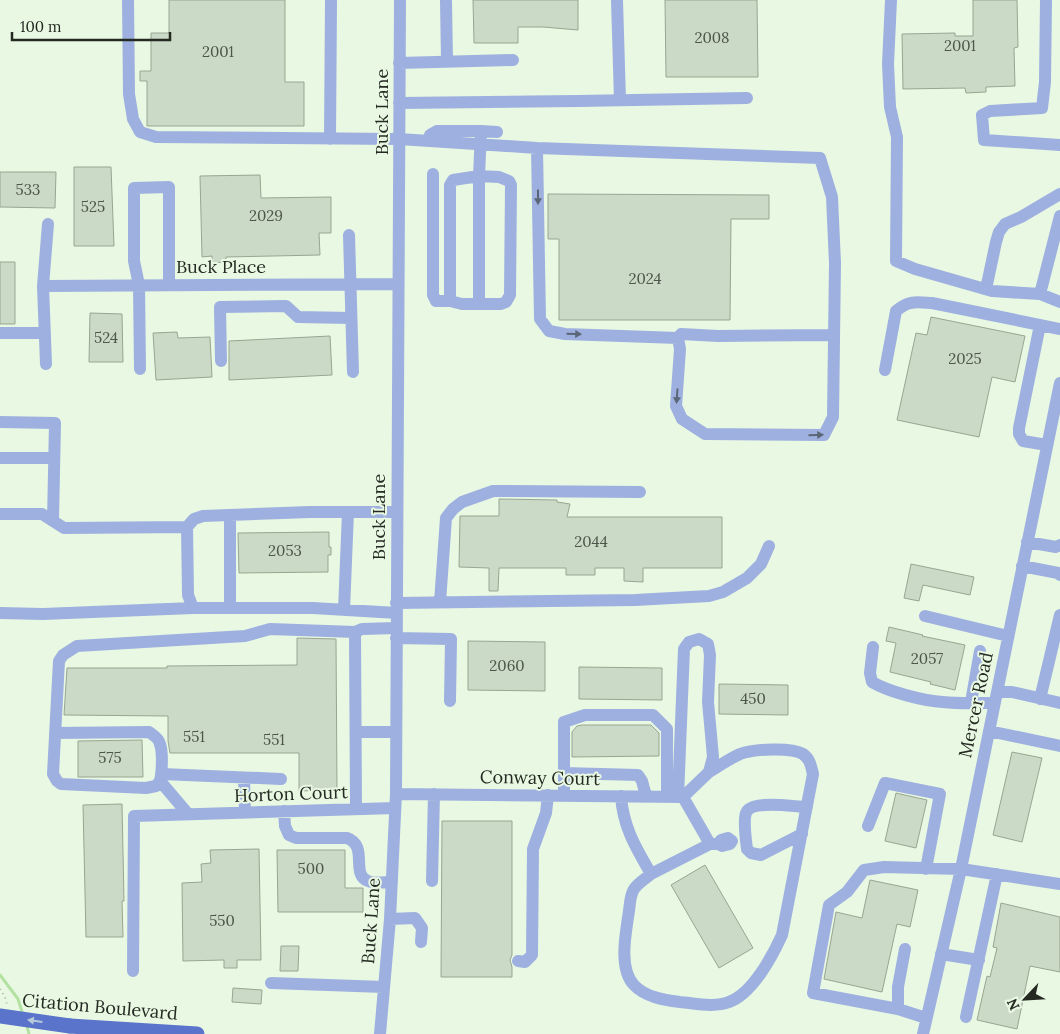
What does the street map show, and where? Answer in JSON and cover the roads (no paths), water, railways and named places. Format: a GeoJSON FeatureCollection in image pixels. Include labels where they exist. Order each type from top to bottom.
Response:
{"type":"FeatureCollection","features":[{"type":"Feature","properties":{"kind":"main road","name":"Citation Boulevard"},"geometry":{"type":"LineString","coordinates":[[0,1016],[70,1026],[197,1034]]}},
{"type":"Feature","properties":{"kind":"street"},"geometry":{"type":"LineString","coordinates":[[128,0],[129,94],[133,119],[140,132],[156,137],[399,139],[538,148],[820,158],[832,197],[835,263],[833,417],[824,435],[705,434],[682,419],[676,406],[680,348],[678,338]]}},
{"type":"Feature","properties":{"kind":"street"},"geometry":{"type":"LineString","coordinates":[[330,139],[331,0]]}},
{"type":"Feature","properties":{"kind":"street","name":"Buck Lane"},"geometry":{"type":"LineString","coordinates":[[380,1034],[390,919],[396,794],[400,0]]}},
{"type":"Feature","properties":{"kind":"street"},"geometry":{"type":"LineString","coordinates":[[446,0],[446,62]]}},
{"type":"Feature","properties":{"kind":"street"},"geometry":{"type":"LineString","coordinates":[[617,0],[620,100]]}},
{"type":"Feature","properties":{"kind":"street"},"geometry":{"type":"LineString","coordinates":[[891,0],[888,64],[890,107],[897,137],[896,261],[915,269],[986,289],[1040,294],[1060,302]]}},
{"type":"Feature","properties":{"kind":"street"},"geometry":{"type":"LineString","coordinates":[[1046,0],[1045,82],[1042,108],[990,111],[982,115],[984,140],[1060,145]]}},
{"type":"Feature","properties":{"kind":"street"},"geometry":{"type":"LineString","coordinates":[[1046,40],[1060,42]]}},
{"type":"Feature","properties":{"kind":"street"},"geometry":{"type":"LineString","coordinates":[[399,63],[513,60]]}},
{"type":"Feature","properties":{"kind":"street"},"geometry":{"type":"LineString","coordinates":[[399,103],[747,98]]}},
{"type":"Feature","properties":{"kind":"street"},"geometry":{"type":"LineString","coordinates":[[429,142],[430,135],[436,131],[496,132]]}},
{"type":"Feature","properties":{"kind":"street"},"geometry":{"type":"LineString","coordinates":[[479,304],[479,145],[481,132]]}},
{"type":"Feature","properties":{"kind":"street"},"geometry":{"type":"LineString","coordinates":[[538,148],[540,319],[549,331],[565,334],[678,338],[681,334],[718,336],[833,335]]}},
{"type":"Feature","properties":{"kind":"street"},"geometry":{"type":"LineString","coordinates":[[433,174],[433,295],[436,300],[462,304],[501,304],[506,302],[510,295],[511,185],[509,181],[499,177],[479,176],[453,180],[450,185],[450,301]]}},
{"type":"Feature","properties":{"kind":"street"},"geometry":{"type":"LineString","coordinates":[[140,369],[139,285],[134,261],[134,188],[169,187],[169,285]]}},
{"type":"Feature","properties":{"kind":"street"},"geometry":{"type":"LineString","coordinates":[[986,289],[996,242],[999,232],[1005,224],[1060,194]]}},
{"type":"Feature","properties":{"kind":"street"},"geometry":{"type":"LineString","coordinates":[[1040,294],[1060,216]]}},
{"type":"Feature","properties":{"kind":"street"},"geometry":{"type":"LineString","coordinates":[[46,364],[44,286],[48,224]]}},
{"type":"Feature","properties":{"kind":"street"},"geometry":{"type":"LineString","coordinates":[[349,235],[353,372]]}},
{"type":"Feature","properties":{"kind":"street"},"geometry":{"type":"LineString","coordinates":[[286,306],[287,284]]}},
{"type":"Feature","properties":{"kind":"street","name":"Buck Place"},"geometry":{"type":"LineString","coordinates":[[44,286],[398,284]]}},
{"type":"Feature","properties":{"kind":"street"},"geometry":{"type":"LineString","coordinates":[[886,370],[896,311],[904,304],[911,302],[932,303],[1060,329]]}},
{"type":"Feature","properties":{"kind":"street"},"geometry":{"type":"LineString","coordinates":[[220,361],[220,307],[286,306],[298,317],[351,318]]}},
{"type":"Feature","properties":{"kind":"street"},"geometry":{"type":"LineString","coordinates":[[1040,325],[1018,428],[1023,441],[1047,445]]}},
{"type":"Feature","properties":{"kind":"street"},"geometry":{"type":"LineString","coordinates":[[0,333],[45,333]]}},
{"type":"Feature","properties":{"kind":"street","name":"Mercer Road"},"geometry":{"type":"LineString","coordinates":[[923,1034],[996,698],[1047,445],[1056,425],[1060,382]]}},
{"type":"Feature","properties":{"kind":"street"},"geometry":{"type":"LineString","coordinates":[[0,422],[55,423],[53,521]]}},
{"type":"Feature","properties":{"kind":"street"},"geometry":{"type":"LineString","coordinates":[[0,458],[54,458]]}},
{"type":"Feature","properties":{"kind":"street"},"geometry":{"type":"LineString","coordinates":[[440,602],[446,518],[462,502],[493,491],[640,492]]}},
{"type":"Feature","properties":{"kind":"street"},"geometry":{"type":"LineString","coordinates":[[193,608],[188,595],[187,527],[194,519],[203,516],[310,512],[397,512]]}},
{"type":"Feature","properties":{"kind":"street"},"geometry":{"type":"LineString","coordinates":[[344,610],[348,512]]}},
{"type":"Feature","properties":{"kind":"street"},"geometry":{"type":"LineString","coordinates":[[0,514],[42,514],[64,528],[187,527]]}},
{"type":"Feature","properties":{"kind":"street"},"geometry":{"type":"LineString","coordinates":[[230,515],[230,608]]}},
{"type":"Feature","properties":{"kind":"street"},"geometry":{"type":"LineString","coordinates":[[1027,542],[1056,547],[1060,545]]}},
{"type":"Feature","properties":{"kind":"street"},"geometry":{"type":"LineString","coordinates":[[0,613],[43,614],[193,608],[313,608],[344,610],[396,608],[440,602],[635,600],[709,596],[722,592],[747,578],[761,564],[769,546]]}},
{"type":"Feature","properties":{"kind":"street"},"geometry":{"type":"LineString","coordinates":[[1022,566],[1060,575]]}},
{"type":"Feature","properties":{"kind":"street"},"geometry":{"type":"LineString","coordinates":[[1040,699],[1060,615]]}},
{"type":"Feature","properties":{"kind":"street"},"geometry":{"type":"LineString","coordinates":[[925,616],[1008,636]]}},
{"type":"Feature","properties":{"kind":"street"},"geometry":{"type":"LineString","coordinates":[[55,733],[149,732],[160,743],[161,777],[156,786],[146,788],[61,784],[57,781],[53,774],[55,733],[59,660],[76,646],[245,636],[270,629],[355,632],[362,629],[452,639],[450,700]]}},
{"type":"Feature","properties":{"kind":"street"},"geometry":{"type":"LineString","coordinates":[[355,632],[356,809]]}},
{"type":"Feature","properties":{"kind":"street"},"geometry":{"type":"LineString","coordinates":[[676,797],[684,649],[689,642],[698,639],[708,644],[710,655],[708,702],[713,757],[709,772]]}},
{"type":"Feature","properties":{"kind":"street"},"geometry":{"type":"LineString","coordinates":[[873,647],[870,673],[872,682],[898,693],[943,702],[971,702],[996,698],[1012,692],[1060,704]]}},
{"type":"Feature","properties":{"kind":"street"},"geometry":{"type":"LineString","coordinates":[[971,702],[980,651]]}},
{"type":"Feature","properties":{"kind":"street"},"geometry":{"type":"LineString","coordinates":[[564,796],[564,722],[585,715],[653,715],[668,729],[676,797],[714,844],[722,846],[730,844],[732,841],[746,838]]}},
{"type":"Feature","properties":{"kind":"street"},"geometry":{"type":"LineString","coordinates":[[989,731],[1060,746]]}},
{"type":"Feature","properties":{"kind":"street"},"geometry":{"type":"LineString","coordinates":[[356,732],[396,732]]}},
{"type":"Feature","properties":{"kind":"street"},"geometry":{"type":"LineString","coordinates":[[676,797],[709,772],[742,753],[760,750],[788,750],[802,753],[810,761],[813,774],[782,935],[774,953],[760,975],[741,994],[729,1002],[718,1005],[676,1001],[653,996],[640,990],[632,983],[627,971],[624,950],[632,894],[640,882],[651,874],[714,844]]}},
{"type":"Feature","properties":{"kind":"street"},"geometry":{"type":"LineString","coordinates":[[564,773],[638,775],[642,781],[646,796]]}},
{"type":"Feature","properties":{"kind":"street"},"geometry":{"type":"LineString","coordinates":[[161,777],[281,779]]}},
{"type":"Feature","properties":{"kind":"street"},"geometry":{"type":"LineString","coordinates":[[161,777],[188,814]]}},
{"type":"Feature","properties":{"kind":"street"},"geometry":{"type":"LineString","coordinates":[[244,778],[246,812]]}},
{"type":"Feature","properties":{"kind":"street"},"geometry":{"type":"LineString","coordinates":[[868,826],[885,784],[940,794],[926,869]]}},
{"type":"Feature","properties":{"kind":"street","name":"Conway Court"},"geometry":{"type":"LineString","coordinates":[[396,794],[676,797]]}},
{"type":"Feature","properties":{"kind":"street"},"geometry":{"type":"LineString","coordinates":[[432,881],[434,794]]}},
{"type":"Feature","properties":{"kind":"street"},"geometry":{"type":"LineString","coordinates":[[518,962],[526,962],[532,955],[533,849],[546,813],[548,796]]}},
{"type":"Feature","properties":{"kind":"street"},"geometry":{"type":"LineString","coordinates":[[620,796],[622,813],[628,832],[651,874]]}},
{"type":"Feature","properties":{"kind":"street"},"geometry":{"type":"LineString","coordinates":[[802,834],[771,850],[757,855],[751,853],[747,849],[745,815],[747,810],[758,805],[807,807]]}},
{"type":"Feature","properties":{"kind":"street","name":"Horton Court"},"geometry":{"type":"LineString","coordinates":[[133,971],[134,816],[395,808]]}},
{"type":"Feature","properties":{"kind":"street"},"geometry":{"type":"LineString","coordinates":[[284,811],[288,835],[292,837],[347,838],[353,840],[358,848],[362,877],[369,882],[392,882]]}},
{"type":"Feature","properties":{"kind":"street"},"geometry":{"type":"LineString","coordinates":[[926,1018],[898,1009],[813,993],[829,905],[846,892],[864,870],[884,867],[960,869],[1060,884]]}},
{"type":"Feature","properties":{"kind":"street"},"geometry":{"type":"LineString","coordinates":[[966,1017],[997,874]]}},
{"type":"Feature","properties":{"kind":"street"},"geometry":{"type":"LineString","coordinates":[[390,919],[415,918],[422,928],[421,942]]}},
{"type":"Feature","properties":{"kind":"street"},"geometry":{"type":"LineString","coordinates":[[898,1009],[898,987],[906,948]]}},
{"type":"Feature","properties":{"kind":"street"},"geometry":{"type":"LineString","coordinates":[[941,954],[979,960]]}},
{"type":"Feature","properties":{"kind":"street"},"geometry":{"type":"LineString","coordinates":[[271,983],[384,988]]}},
{"type":"Feature","properties":{"kind":"waterway"},"geometry":{"type":"LineString","coordinates":[[0,975],[18,999],[23,1015]]}},
{"type":"Feature","properties":{"kind":"waterway"},"geometry":{"type":"LineString","coordinates":[[27,1026],[29,1034]]}}]}
